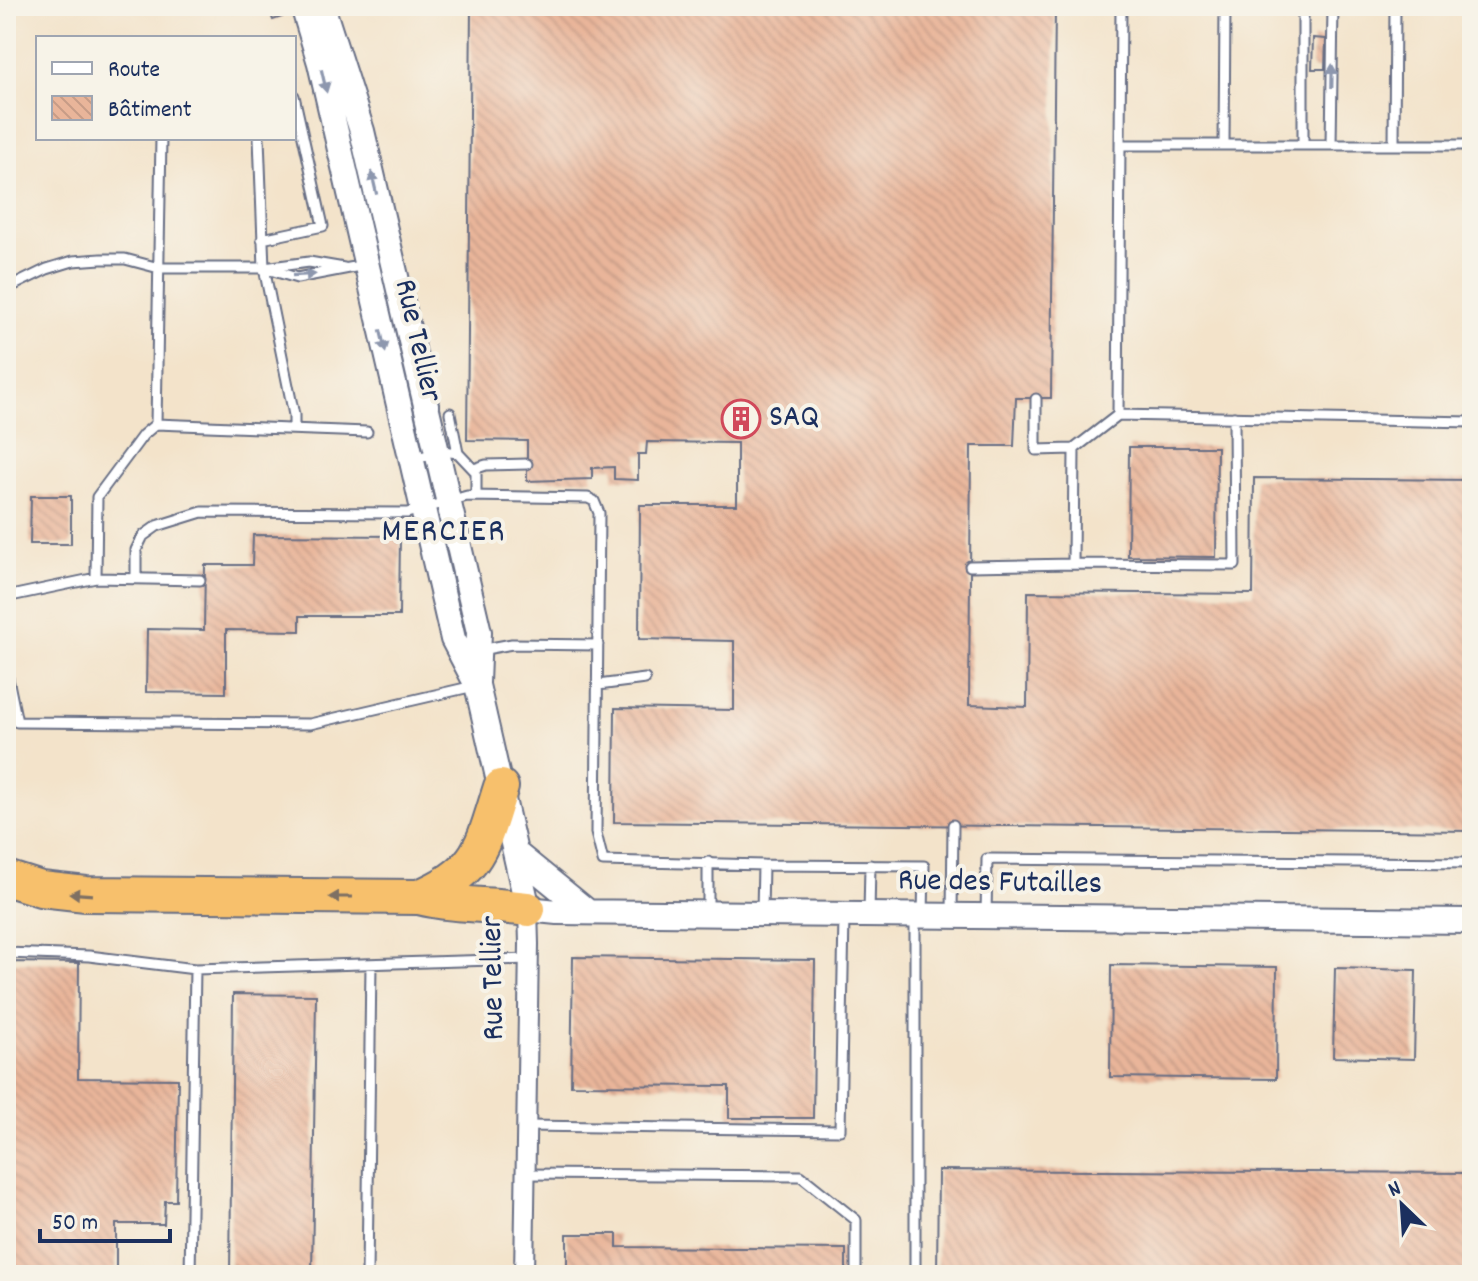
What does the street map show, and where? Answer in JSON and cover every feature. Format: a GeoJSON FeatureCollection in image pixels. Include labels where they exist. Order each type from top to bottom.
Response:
{"type":"FeatureCollection","features":[{"type":"Feature","properties":{"kind":"highway"},"geometry":{"type":"LineString","coordinates":[[419,897],[447,884],[473,861],[483,843],[501,787]]}},
{"type":"Feature","properties":{"kind":"highway"},"geometry":{"type":"LineString","coordinates":[[6,878],[41,889],[98,895],[419,897],[448,904],[528,909]]}},
{"type":"Feature","properties":{"kind":"street","name":"Rue Tellier"},"geometry":{"type":"LineString","coordinates":[[303,6],[317,52],[355,267],[410,459],[453,639],[469,652],[528,909],[524,1275]]}},
{"type":"Feature","properties":{"kind":"street","name":"Rue Tellier"},"geometry":{"type":"LineString","coordinates":[[322,6],[362,131],[392,259],[447,453],[448,500],[479,632],[469,652]]}},
{"type":"Feature","properties":{"kind":"street"},"geometry":{"type":"LineString","coordinates":[[517,854],[588,912]]}},
{"type":"Feature","properties":{"kind":"street","name":"Rue des Futailles"},"geometry":{"type":"LineString","coordinates":[[528,909],[1472,921]]}},
{"type":"Feature","properties":{"kind":"lane"},"geometry":{"type":"LineString","coordinates":[[1118,415],[1121,6]]}},
{"type":"Feature","properties":{"kind":"lane"},"geometry":{"type":"LineString","coordinates":[[1224,145],[1225,6]]}},
{"type":"Feature","properties":{"kind":"lane"},"geometry":{"type":"LineString","coordinates":[[1303,6],[1303,145]]}},
{"type":"Feature","properties":{"kind":"lane"},"geometry":{"type":"LineString","coordinates":[[1331,145],[1333,6]]}},
{"type":"Feature","properties":{"kind":"lane"},"geometry":{"type":"LineString","coordinates":[[1394,145],[1395,6]]}},
{"type":"Feature","properties":{"kind":"lane"},"geometry":{"type":"LineString","coordinates":[[262,239],[323,226],[296,105]]}},
{"type":"Feature","properties":{"kind":"lane"},"geometry":{"type":"LineString","coordinates":[[156,424],[161,140]]}},
{"type":"Feature","properties":{"kind":"lane"},"geometry":{"type":"LineString","coordinates":[[259,140],[264,268],[294,415],[294,429]]}},
{"type":"Feature","properties":{"kind":"lane"},"geometry":{"type":"LineString","coordinates":[[1120,145],[1472,145]]}},
{"type":"Feature","properties":{"kind":"lane"},"geometry":{"type":"LineString","coordinates":[[6,289],[47,269],[73,261],[125,259],[159,268],[264,268],[297,278],[392,259]]}},
{"type":"Feature","properties":{"kind":"lane"},"geometry":{"type":"LineString","coordinates":[[1036,399],[1036,450],[1074,449],[1118,415],[1472,422]]}},
{"type":"Feature","properties":{"kind":"lane"},"geometry":{"type":"LineString","coordinates":[[447,453],[450,413]]}},
{"type":"Feature","properties":{"kind":"lane"},"geometry":{"type":"LineString","coordinates":[[970,566],[1235,565],[1234,417]]}},
{"type":"Feature","properties":{"kind":"lane"},"geometry":{"type":"LineString","coordinates":[[96,578],[97,497],[143,435],[156,424],[367,432]]}},
{"type":"Feature","properties":{"kind":"lane"},"geometry":{"type":"LineString","coordinates":[[1073,564],[1074,449]]}},
{"type":"Feature","properties":{"kind":"lane"},"geometry":{"type":"LineString","coordinates":[[410,459],[447,453],[474,469],[486,465],[527,464]]}},
{"type":"Feature","properties":{"kind":"lane"},"geometry":{"type":"LineString","coordinates":[[474,469],[476,496]]}},
{"type":"Feature","properties":{"kind":"lane"},"geometry":{"type":"LineString","coordinates":[[136,578],[136,550],[143,536],[151,529],[197,513],[407,513],[448,500],[476,496],[566,496],[594,501],[599,513],[596,833],[603,861],[924,866],[919,915],[915,1275]]}},
{"type":"Feature","properties":{"kind":"lane"},"geometry":{"type":"LineString","coordinates":[[6,597],[96,578],[200,580]]}},
{"type":"Feature","properties":{"kind":"lane"},"geometry":{"type":"LineString","coordinates":[[469,652],[512,644],[598,645]]}},
{"type":"Feature","properties":{"kind":"lane"},"geometry":{"type":"LineString","coordinates":[[6,669],[17,722],[310,724],[477,685]]}},
{"type":"Feature","properties":{"kind":"lane"},"geometry":{"type":"LineString","coordinates":[[598,685],[645,679]]}},
{"type":"Feature","properties":{"kind":"lane"},"geometry":{"type":"LineString","coordinates":[[952,915],[953,825]]}},
{"type":"Feature","properties":{"kind":"lane"},"geometry":{"type":"LineString","coordinates":[[986,916],[987,859],[1472,863]]}},
{"type":"Feature","properties":{"kind":"lane"},"geometry":{"type":"LineString","coordinates":[[708,862],[708,913]]}},
{"type":"Feature","properties":{"kind":"lane"},"geometry":{"type":"LineString","coordinates":[[762,913],[763,865]]}},
{"type":"Feature","properties":{"kind":"lane"},"geometry":{"type":"LineString","coordinates":[[869,914],[870,865]]}},
{"type":"Feature","properties":{"kind":"lane"},"geometry":{"type":"LineString","coordinates":[[526,1126],[840,1130],[845,914]]}},
{"type":"Feature","properties":{"kind":"lane"},"geometry":{"type":"LineString","coordinates":[[6,953],[89,956],[195,969],[529,959]]}},
{"type":"Feature","properties":{"kind":"lane"},"geometry":{"type":"LineString","coordinates":[[367,1275],[371,964]]}},
{"type":"Feature","properties":{"kind":"lane"},"geometry":{"type":"LineString","coordinates":[[190,1275],[195,969]]}},
{"type":"Feature","properties":{"kind":"lane"},"geometry":{"type":"LineString","coordinates":[[526,1174],[801,1176],[856,1220],[856,1275]]}},
{"type":"Feature","properties":{"kind":"building","name":"SAQ"},"geometry":{"type":"Polygon","coordinates":[[[471,6],[1055,6],[1051,398],[1016,398],[1014,446],[971,446],[969,705],[1027,707],[1028,592],[1253,594],[1254,478],[1472,480],[1472,831],[614,822],[615,708],[734,710],[734,641],[639,639],[640,505],[737,505],[737,443],[647,442],[646,454],[638,454],[638,480],[614,479],[614,467],[592,468],[592,479],[527,481],[527,441],[467,440],[471,6]]]}},
{"type":"Feature","properties":{"kind":"building"},"geometry":{"type":"Polygon","coordinates":[[[279,9],[282,17],[273,20],[270,12],[279,9]]]}},
{"type":"Feature","properties":{"kind":"building"},"geometry":{"type":"Polygon","coordinates":[[[1313,38],[1326,39],[1325,69],[1312,69],[1313,38]]]}},
{"type":"Feature","properties":{"kind":"building"},"geometry":{"type":"Polygon","coordinates":[[[1129,447],[1217,447],[1216,557],[1128,556],[1129,447]]]}},
{"type":"Feature","properties":{"kind":"building"},"geometry":{"type":"Polygon","coordinates":[[[31,496],[71,496],[71,544],[30,544],[31,496]]]}},
{"type":"Feature","properties":{"kind":"building"},"geometry":{"type":"Polygon","coordinates":[[[253,535],[400,536],[399,616],[300,616],[300,631],[226,630],[226,693],[146,692],[147,629],[204,630],[205,565],[252,565],[253,535]]]}},
{"type":"Feature","properties":{"kind":"building"},"geometry":{"type":"Polygon","coordinates":[[[573,957],[815,960],[813,1118],[729,1118],[729,1086],[571,1085],[573,957]]]}},
{"type":"Feature","properties":{"kind":"building"},"geometry":{"type":"Polygon","coordinates":[[[6,962],[79,963],[78,1078],[178,1079],[176,1201],[165,1201],[164,1224],[116,1224],[116,1275],[6,1275],[6,962]]]}},
{"type":"Feature","properties":{"kind":"building"},"geometry":{"type":"Polygon","coordinates":[[[1111,965],[1277,967],[1276,1079],[1110,1077],[1111,965]]]}},
{"type":"Feature","properties":{"kind":"building"},"geometry":{"type":"Polygon","coordinates":[[[1335,968],[1416,970],[1414,1059],[1333,1057],[1335,968]]]}},
{"type":"Feature","properties":{"kind":"building"},"geometry":{"type":"Polygon","coordinates":[[[233,994],[316,995],[312,1275],[230,1275],[233,994]]]}},
{"type":"Feature","properties":{"kind":"building"},"geometry":{"type":"Polygon","coordinates":[[[938,1170],[1472,1173],[1472,1275],[937,1275],[938,1170]]]}},
{"type":"Feature","properties":{"kind":"building"},"geometry":{"type":"Polygon","coordinates":[[[567,1234],[617,1234],[617,1247],[846,1249],[846,1275],[567,1275],[567,1234]]]}},
{"type":"Feature","properties":{"kind":"place","name":"SAQ"},"geometry":{"type":"Point","coordinates":[741,419]}},
{"type":"Feature","properties":{"kind":"district","name":"MERCIER"},"geometry":{"type":"Point","coordinates":[444,533]}}]}
